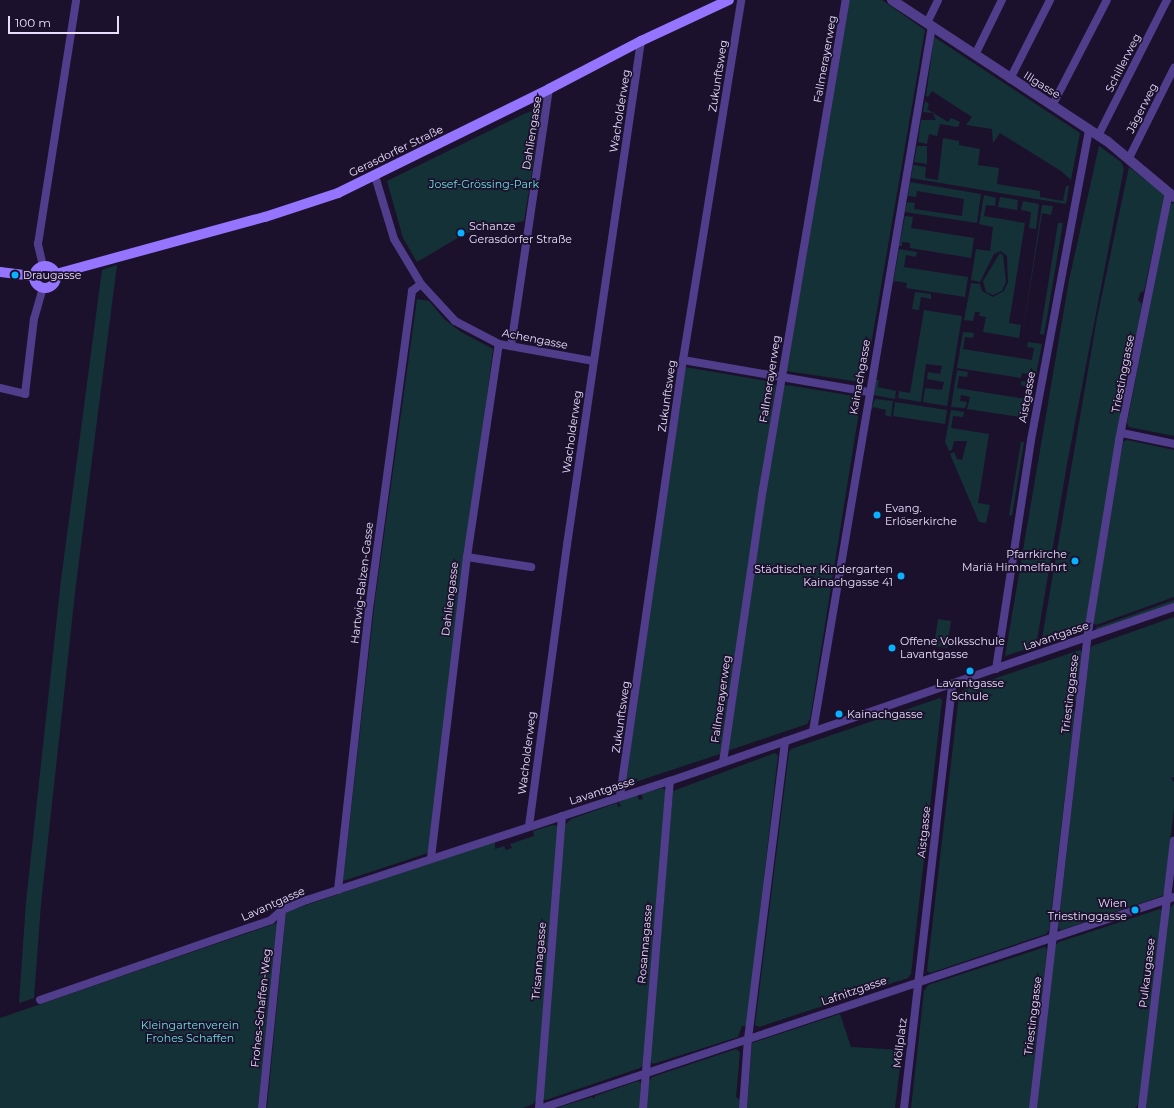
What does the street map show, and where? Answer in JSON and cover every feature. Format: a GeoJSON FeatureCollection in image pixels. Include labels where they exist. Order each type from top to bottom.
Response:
{"type":"FeatureCollection","features":[{"type":"Feature","properties":{"kind":"main road","name":"Gerasdorfer Straße"},"geometry":{"type":"LineString","coordinates":[[56,274],[308,204],[375,176],[550,89],[641,41],[729,0]]}},
{"type":"Feature","properties":{"kind":"main road"},"geometry":{"type":"LineString","coordinates":[[43,266],[51,268],[56,274],[54,284],[44,288],[36,283],[34,276],[36,271],[43,266]]}},
{"type":"Feature","properties":{"kind":"main road"},"geometry":{"type":"LineString","coordinates":[[0,272],[34,276]]}},
{"type":"Feature","properties":{"kind":"street"},"geometry":{"type":"LineString","coordinates":[[43,266],[38,244],[76,0]]}},
{"type":"Feature","properties":{"kind":"street","name":"Zukunftsweg"},"geometry":{"type":"LineString","coordinates":[[620,796],[683,360],[741,0]]}},
{"type":"Feature","properties":{"kind":"street","name":"Fallmerayerweg"},"geometry":{"type":"LineString","coordinates":[[724,762],[749,573],[781,376],[846,0]]}},
{"type":"Feature","properties":{"kind":"street","name":"Illgasse"},"geometry":{"type":"LineString","coordinates":[[892,0],[1098,136],[1129,158],[1171,194]]}},
{"type":"Feature","properties":{"kind":"street","name":"Kainachgasse"},"geometry":{"type":"LineString","coordinates":[[813,731],[929,25],[938,0]]}},
{"type":"Feature","properties":{"kind":"street"},"geometry":{"type":"LineString","coordinates":[[974,55],[1002,0]]}},
{"type":"Feature","properties":{"kind":"street"},"geometry":{"type":"LineString","coordinates":[[1010,79],[1050,0]]}},
{"type":"Feature","properties":{"kind":"street"},"geometry":{"type":"LineString","coordinates":[[1052,106],[1107,0]]}},
{"type":"Feature","properties":{"kind":"street","name":"Schillerweg"},"geometry":{"type":"LineString","coordinates":[[1098,136],[1167,0]]}},
{"type":"Feature","properties":{"kind":"street","name":"Wacholderweg"},"geometry":{"type":"LineString","coordinates":[[529,826],[593,361],[641,41]]}},
{"type":"Feature","properties":{"kind":"street","name":"Jägerweg"},"geometry":{"type":"LineString","coordinates":[[1129,158],[1174,68]]}},
{"type":"Feature","properties":{"kind":"street","name":"Dahliengasse"},"geometry":{"type":"LineString","coordinates":[[511,346],[550,89]]}},
{"type":"Feature","properties":{"kind":"street","name":"Aistgasse"},"geometry":{"type":"LineString","coordinates":[[996,669],[1031,440],[1089,130]]}},
{"type":"Feature","properties":{"kind":"street","name":"Achengasse"},"geometry":{"type":"LineString","coordinates":[[375,176],[394,239],[421,284],[454,321],[499,344],[593,361]]}},
{"type":"Feature","properties":{"kind":"street","name":"Triestinggasse"},"geometry":{"type":"LineString","coordinates":[[1033,1108],[1087,637],[1122,433],[1171,194]]}},
{"type":"Feature","properties":{"kind":"street","name":"Hartwig-Balzen-Gasse"},"geometry":{"type":"LineString","coordinates":[[338,890],[370,606],[408,320],[412,291],[421,284]]}},
{"type":"Feature","properties":{"kind":"street"},"geometry":{"type":"LineString","coordinates":[[0,388],[25,394],[34,319],[44,288]]}},
{"type":"Feature","properties":{"kind":"street","name":"Dahliengasse"},"geometry":{"type":"LineString","coordinates":[[431,858],[467,557],[499,344]]}},
{"type":"Feature","properties":{"kind":"street"},"geometry":{"type":"LineString","coordinates":[[683,360],[868,392]]}},
{"type":"Feature","properties":{"kind":"street"},"geometry":{"type":"LineString","coordinates":[[1122,433],[1174,444]]}},
{"type":"Feature","properties":{"kind":"street"},"geometry":{"type":"LineString","coordinates":[[467,557],[531,567]]}},
{"type":"Feature","properties":{"kind":"street","name":"Lavantgasse"},"geometry":{"type":"LineString","coordinates":[[40,1000],[270,920],[282,910],[338,890],[431,858],[670,781],[1174,607]]}},
{"type":"Feature","properties":{"kind":"street","name":"Aistgasse"},"geometry":{"type":"LineString","coordinates":[[919,981],[952,684]]}},
{"type":"Feature","properties":{"kind":"street"},"geometry":{"type":"LineString","coordinates":[[743,1108],[748,1038],[785,741]]}},
{"type":"Feature","properties":{"kind":"street","name":"Rosannagasse"},"geometry":{"type":"LineString","coordinates":[[643,1108],[670,781]]}},
{"type":"Feature","properties":{"kind":"street","name":"Trisannagasse"},"geometry":{"type":"LineString","coordinates":[[540,1108],[562,816]]}},
{"type":"Feature","properties":{"kind":"street","name":"Pulkaugasse"},"geometry":{"type":"LineString","coordinates":[[1142,1108],[1171,898],[1174,841]]}},
{"type":"Feature","properties":{"kind":"street","name":"Lafnitzgasse"},"geometry":{"type":"LineString","coordinates":[[540,1108],[646,1074],[748,1038],[1171,898]]}},
{"type":"Feature","properties":{"kind":"street","name":"Frohes-Schaffen-Weg"},"geometry":{"type":"LineString","coordinates":[[262,1108],[282,910]]}},
{"type":"Feature","properties":{"kind":"street","name":"Möllplatz"},"geometry":{"type":"LineString","coordinates":[[904,1108],[919,981]]}},
{"type":"Feature","properties":{"kind":"green space"},"geometry":{"type":"Polygon","coordinates":[[[848,0],[882,0],[925,30],[865,380],[860,382],[786,371],[848,0]]]}},
{"type":"Feature","properties":{"kind":"green space"},"geometry":{"type":"Polygon","coordinates":[[[934,37],[1080,133],[1071,180],[1061,171],[1000,133],[993,143],[992,129],[966,125],[972,117],[932,91],[928,97],[926,96],[934,37]]]}},
{"type":"Feature","properties":{"kind":"green space"},"geometry":{"type":"Polygon","coordinates":[[[925,101],[929,104],[927,109],[948,122],[951,118],[960,122],[958,127],[940,124],[937,136],[929,134],[927,144],[918,142],[921,120],[936,120],[933,113],[923,112],[925,101]]]}},
{"type":"Feature","properties":{"kind":"green space","name":"Josef-Grössing-Park"},"geometry":{"type":"Polygon","coordinates":[[[542,109],[524,221],[466,233],[417,262],[403,238],[387,181],[526,113],[542,109]]]}},
{"type":"Feature","properties":{"kind":"green space"},"geometry":{"type":"Polygon","coordinates":[[[943,138],[959,141],[959,145],[980,149],[978,165],[999,168],[997,184],[1040,191],[1040,197],[1063,201],[1066,186],[1069,186],[1066,204],[911,178],[913,165],[926,167],[925,178],[938,180],[943,138]]]}},
{"type":"Feature","properties":{"kind":"green space"},"geometry":{"type":"Polygon","coordinates":[[[917,146],[927,146],[927,164],[914,162],[917,146]]]}},
{"type":"Feature","properties":{"kind":"green space"},"geometry":{"type":"Polygon","coordinates":[[[1099,146],[1121,162],[1124,168],[1067,464],[1036,646],[1005,656],[1069,280],[1099,146]]]}},
{"type":"Feature","properties":{"kind":"green space"},"geometry":{"type":"Polygon","coordinates":[[[1129,167],[1165,195],[1144,291],[1140,293],[1138,300],[1142,304],[1086,626],[1082,630],[1041,644],[1097,318],[1129,167]]]}},
{"type":"Feature","properties":{"kind":"green space"},"geometry":{"type":"Polygon","coordinates":[[[910,182],[981,194],[977,223],[905,212],[907,202],[915,203],[914,209],[962,216],[964,199],[917,191],[916,197],[908,196],[910,182]]]}},
{"type":"Feature","properties":{"kind":"green space"},"geometry":{"type":"Polygon","coordinates":[[[984,195],[996,198],[995,206],[986,205],[984,216],[1025,223],[1009,323],[1021,325],[1019,338],[983,332],[986,317],[979,316],[980,312],[975,312],[973,321],[964,320],[971,283],[980,284],[982,291],[993,297],[1004,291],[1008,282],[1007,256],[1001,251],[994,254],[980,282],[971,280],[976,249],[990,251],[993,227],[979,224],[984,195]]]}},
{"type":"Feature","properties":{"kind":"green space"},"geometry":{"type":"Polygon","coordinates":[[[1000,197],[1018,200],[1017,210],[998,207],[1000,197]]]}},
{"type":"Feature","properties":{"kind":"green space"},"geometry":{"type":"Polygon","coordinates":[[[1023,201],[1039,204],[1036,229],[1029,228],[1031,212],[1021,210],[1023,201]]]}},
{"type":"Feature","properties":{"kind":"green space"},"geometry":{"type":"Polygon","coordinates":[[[1174,203],[1174,436],[1129,427],[1127,423],[1170,204],[1174,203]]]}},
{"type":"Feature","properties":{"kind":"green space"},"geometry":{"type":"Polygon","coordinates":[[[1042,205],[1053,206],[1051,215],[1042,213],[1022,338],[1042,205]]]}},
{"type":"Feature","properties":{"kind":"green space"},"geometry":{"type":"Polygon","coordinates":[[[905,216],[913,217],[911,228],[974,238],[971,258],[910,248],[910,243],[902,242],[902,246],[899,246],[905,216]]]}},
{"type":"Feature","properties":{"kind":"green space"},"geometry":{"type":"Polygon","coordinates":[[[1058,223],[1063,223],[1044,335],[1040,334],[1058,223]]]}},
{"type":"Feature","properties":{"kind":"green space"},"geometry":{"type":"Polygon","coordinates":[[[899,249],[917,252],[916,257],[906,255],[904,267],[968,277],[965,297],[906,288],[907,283],[895,281],[893,284],[899,249]]]}},
{"type":"Feature","properties":{"kind":"green space"},"geometry":{"type":"Polygon","coordinates":[[[1000,253],[1003,255],[1006,282],[1002,291],[993,295],[986,292],[983,281],[1000,253]]]}},
{"type":"Feature","properties":{"kind":"green space"},"geometry":{"type":"Polygon","coordinates":[[[117,265],[76,584],[41,904],[34,998],[19,1003],[26,902],[61,580],[102,270],[117,265]]]}},
{"type":"Feature","properties":{"kind":"green space"},"geometry":{"type":"Polygon","coordinates":[[[915,292],[931,294],[931,299],[921,297],[919,310],[912,309],[915,292]]]}},
{"type":"Feature","properties":{"kind":"green space"},"geometry":{"type":"Polygon","coordinates":[[[417,299],[429,301],[444,319],[461,332],[493,349],[428,853],[343,881],[375,600],[417,299]]]}},
{"type":"Feature","properties":{"kind":"green space"},"geometry":{"type":"Polygon","coordinates":[[[924,310],[962,316],[947,406],[923,402],[925,388],[942,390],[944,382],[927,379],[928,372],[940,374],[942,366],[926,364],[921,402],[898,398],[899,391],[910,393],[924,310]]]}},
{"type":"Feature","properties":{"kind":"green space"},"geometry":{"type":"Polygon","coordinates":[[[963,332],[974,333],[973,338],[965,337],[963,349],[1032,360],[1034,348],[1027,347],[1028,342],[1042,344],[1036,375],[1022,373],[1021,378],[957,368],[963,332]]]}},
{"type":"Feature","properties":{"kind":"green space"},"geometry":{"type":"Polygon","coordinates":[[[685,367],[773,382],[776,386],[720,754],[629,784],[626,781],[685,367]]]}},
{"type":"Feature","properties":{"kind":"green space"},"geometry":{"type":"Polygon","coordinates":[[[957,370],[968,372],[967,377],[959,376],[957,388],[1026,399],[1028,387],[1021,385],[1021,381],[1034,383],[1028,418],[1028,410],[1021,409],[1019,417],[967,409],[970,397],[961,395],[960,401],[967,402],[965,408],[951,407],[957,370]]]}},
{"type":"Feature","properties":{"kind":"green space"},"geometry":{"type":"Polygon","coordinates":[[[876,380],[879,380],[878,387],[896,391],[895,399],[873,395],[876,380]]]}},
{"type":"Feature","properties":{"kind":"green space"},"geometry":{"type":"Polygon","coordinates":[[[787,385],[860,397],[861,399],[810,719],[807,724],[727,751],[782,387],[787,385]]]}},
{"type":"Feature","properties":{"kind":"green space"},"geometry":{"type":"Polygon","coordinates":[[[875,399],[893,401],[891,417],[885,415],[886,410],[873,407],[870,412],[875,399]]]}},
{"type":"Feature","properties":{"kind":"green space"},"geometry":{"type":"Polygon","coordinates":[[[895,402],[947,410],[945,424],[893,416],[895,402]]]}},
{"type":"Feature","properties":{"kind":"green space"},"geometry":{"type":"Polygon","coordinates":[[[951,410],[964,412],[963,417],[953,416],[951,428],[989,434],[978,503],[990,505],[986,523],[979,522],[950,454],[954,452],[957,459],[962,460],[967,441],[954,441],[952,450],[949,451],[945,442],[951,410]]]}},
{"type":"Feature","properties":{"kind":"green space"},"geometry":{"type":"Polygon","coordinates":[[[1127,440],[1174,450],[1174,597],[1096,625],[1093,623],[1123,442],[1127,440]]]}},
{"type":"Feature","properties":{"kind":"green space"},"geometry":{"type":"Polygon","coordinates":[[[1021,442],[1024,442],[1012,516],[1009,515],[1021,442]]]}},
{"type":"Feature","properties":{"kind":"green space"},"geometry":{"type":"Polygon","coordinates":[[[1174,600],[1174,605],[1097,630],[1095,628],[1174,600]]]}},
{"type":"Feature","properties":{"kind":"green space"},"geometry":{"type":"Polygon","coordinates":[[[1174,617],[1174,777],[1171,778],[1174,782],[1174,809],[1164,892],[1162,896],[1061,930],[1058,928],[1090,650],[1092,646],[1174,617]]]}},
{"type":"Feature","properties":{"kind":"green space"},"geometry":{"type":"Polygon","coordinates":[[[938,619],[951,621],[947,648],[934,646],[938,619]]]}},
{"type":"Feature","properties":{"kind":"green space"},"geometry":{"type":"Polygon","coordinates":[[[1080,650],[1082,652],[1077,701],[1068,704],[1070,711],[1075,710],[1049,930],[1046,934],[930,973],[927,971],[959,694],[966,688],[1080,650]]]}},
{"type":"Feature","properties":{"kind":"green space"},"geometry":{"type":"Polygon","coordinates":[[[940,698],[942,700],[911,974],[908,978],[759,1027],[755,1025],[789,752],[791,749],[940,698]]]}},
{"type":"Feature","properties":{"kind":"green space"},"geometry":{"type":"Polygon","coordinates":[[[775,753],[778,755],[747,1026],[742,1026],[738,1037],[653,1064],[650,1062],[673,791],[775,753]]]}},
{"type":"Feature","properties":{"kind":"green space"},"geometry":{"type":"Polygon","coordinates":[[[663,788],[666,792],[643,1065],[640,1068],[546,1100],[542,1099],[565,825],[571,819],[617,803],[618,807],[621,806],[619,802],[637,795],[639,800],[643,799],[641,794],[663,788]]]}},
{"type":"Feature","properties":{"kind":"green space"},"geometry":{"type":"Polygon","coordinates":[[[553,825],[558,826],[536,1100],[533,1104],[523,1108],[267,1108],[286,912],[495,841],[495,849],[504,846],[506,850],[512,848],[510,844],[534,836],[533,831],[553,825]]]}},
{"type":"Feature","properties":{"kind":"green space"},"geometry":{"type":"Polygon","coordinates":[[[1174,904],[1174,1108],[1146,1108],[1168,909],[1174,904]]]}},
{"type":"Feature","properties":{"kind":"green space"},"geometry":{"type":"Polygon","coordinates":[[[1160,909],[1162,911],[1140,1103],[1135,1108],[1036,1108],[1055,946],[1059,942],[1160,909]]]}},
{"type":"Feature","properties":{"kind":"green space","name":"Kleingartenverein Frohes Schaffen"},"geometry":{"type":"Polygon","coordinates":[[[277,923],[258,1108],[0,1108],[0,1018],[277,923]]]}},
{"type":"Feature","properties":{"kind":"green space"},"geometry":{"type":"Polygon","coordinates":[[[1045,947],[1047,950],[1029,1108],[911,1108],[924,991],[928,985],[1045,947]]]}},
{"type":"Feature","properties":{"kind":"green space"},"geometry":{"type":"Polygon","coordinates":[[[840,1014],[851,1047],[902,1050],[895,1108],[747,1108],[752,1043],[840,1014]]]}},
{"type":"Feature","properties":{"kind":"green space"},"geometry":{"type":"Polygon","coordinates":[[[736,1049],[740,1052],[736,1097],[740,1100],[739,1108],[646,1108],[648,1082],[652,1077],[736,1049]]]}},
{"type":"Feature","properties":{"kind":"green space"},"geometry":{"type":"Polygon","coordinates":[[[638,1081],[641,1083],[639,1108],[557,1108],[592,1097],[594,1099],[595,1096],[638,1081]]]}},
{"type":"Feature","properties":{"kind":"place","name":"Schanze Gerasdorfer Straße"},"geometry":{"type":"Point","coordinates":[461,233]}},
{"type":"Feature","properties":{"kind":"place","name":"Draugasse"},"geometry":{"type":"Point","coordinates":[15,275]}},
{"type":"Feature","properties":{"kind":"place","name":"Evang. Erlöserkirche"},"geometry":{"type":"Point","coordinates":[877,515]}},
{"type":"Feature","properties":{"kind":"place","name":"Pfarrkirche Mariä Himmelfahrt"},"geometry":{"type":"Point","coordinates":[1075,561]}},
{"type":"Feature","properties":{"kind":"place","name":"Städtischer Kindergarten Kainachgasse 41"},"geometry":{"type":"Point","coordinates":[901,576]}},
{"type":"Feature","properties":{"kind":"place","name":"Offene Volksschule Lavantgasse"},"geometry":{"type":"Point","coordinates":[892,648]}},
{"type":"Feature","properties":{"kind":"place","name":"Lavantgasse Schule"},"geometry":{"type":"Point","coordinates":[970,671]}},
{"type":"Feature","properties":{"kind":"place","name":"Kainachgasse"},"geometry":{"type":"Point","coordinates":[839,714]}},
{"type":"Feature","properties":{"kind":"place","name":"Wien Triestinggasse"},"geometry":{"type":"Point","coordinates":[1135,910]}}]}
